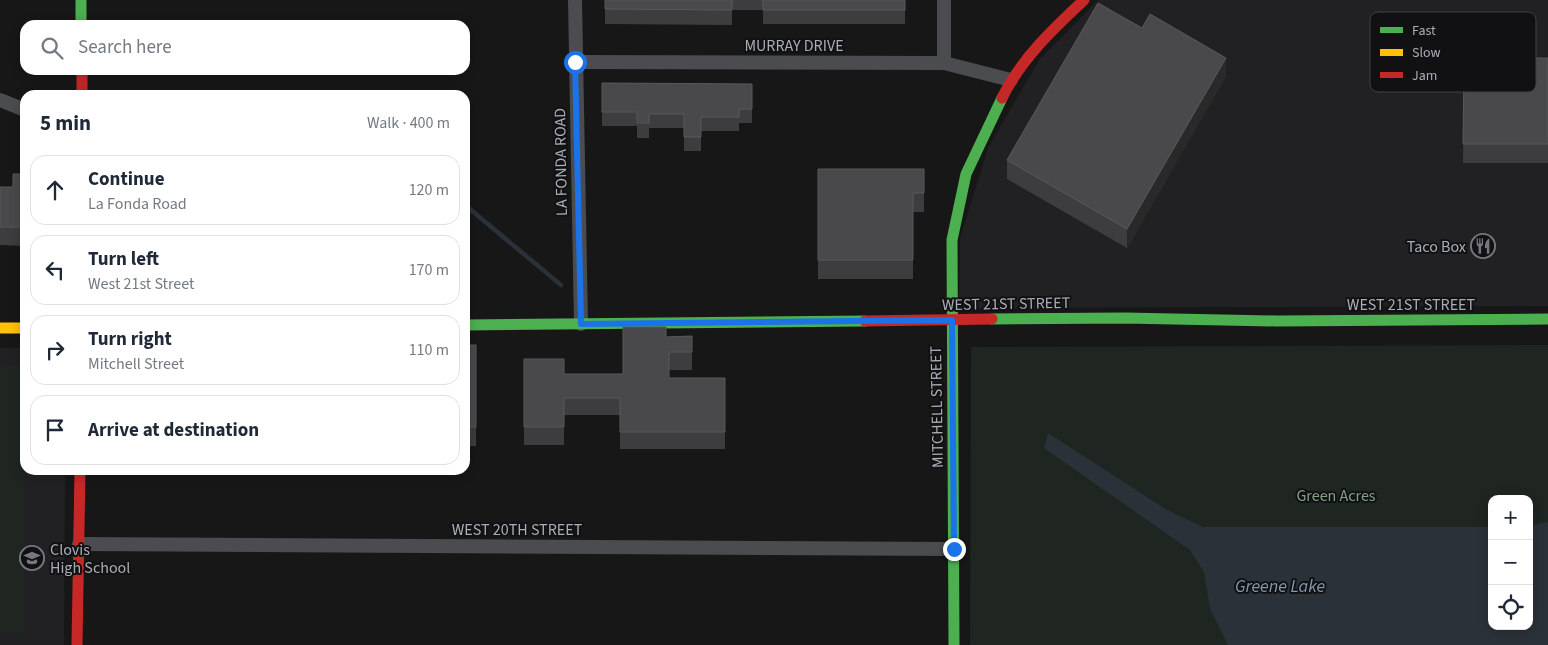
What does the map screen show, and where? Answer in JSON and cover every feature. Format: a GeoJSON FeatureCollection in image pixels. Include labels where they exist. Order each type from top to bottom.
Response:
{"type":"FeatureCollection","features":[{"type":"Feature","properties":{"kind":"main road"},"geometry":{"type":"LineString","coordinates":[[81,0],[81,20]]}},
{"type":"Feature","properties":{"kind":"main road","name":"MITCHELL STREET"},"geometry":{"type":"LineString","coordinates":[[954,645],[952,240],[966,174],[1011,80],[1048,34],[1084,0]]}},
{"type":"Feature","properties":{"kind":"main road"},"geometry":{"type":"LineString","coordinates":[[82,75],[82,90]]}},
{"type":"Feature","properties":{"kind":"main road","name":"WEST 21ST STREET"},"geometry":{"type":"LineString","coordinates":[[470,324],[1125,318],[1278,321],[1548,319]]}},
{"type":"Feature","properties":{"kind":"main road"},"geometry":{"type":"LineString","coordinates":[[0,328],[20,328]]}},
{"type":"Feature","properties":{"kind":"main road"},"geometry":{"type":"LineString","coordinates":[[77,645],[80,475]]}},
{"type":"Feature","properties":{"kind":"street","name":"LA FONDA ROAD"},"geometry":{"type":"LineString","coordinates":[[575,0],[581,324]]}},
{"type":"Feature","properties":{"kind":"street"},"geometry":{"type":"LineString","coordinates":[[944,0],[944,63]]}},
{"type":"Feature","properties":{"kind":"street","name":"MURRAY DRIVE"},"geometry":{"type":"LineString","coordinates":[[575,62],[944,63],[1011,80]]}},
{"type":"Feature","properties":{"kind":"street"},"geometry":{"type":"LineString","coordinates":[[0,100],[20,108]]}},
{"type":"Feature","properties":{"kind":"street","name":"WEST 20TH STREET"},"geometry":{"type":"LineString","coordinates":[[79,544],[954,549]]}},
{"type":"Feature","properties":{"kind":"shaded area"},"geometry":{"type":"Polygon","coordinates":[[[1098,0],[1548,0],[1548,306],[959,308],[960,238],[988,148],[1039,60],[1098,0]]]}},
{"type":"Feature","properties":{"kind":"shaded area","name":"Clovis High School"},"geometry":{"type":"Polygon","coordinates":[[[0,348],[20,348],[20,475],[65,475],[64,645],[0,645],[0,348]]]}},
{"type":"Feature","properties":{"kind":"green space","name":"Green Acres"},"geometry":{"type":"Polygon","coordinates":[[[1548,345],[1548,645],[970,645],[971,347],[1548,345]]]}},
{"type":"Feature","properties":{"kind":"green space"},"geometry":{"type":"Polygon","coordinates":[[[0,366],[20,366],[20,475],[25,475],[24,633],[0,632],[0,366]]]}},
{"type":"Feature","properties":{"kind":"water","name":"Greene Lake"},"geometry":{"type":"Polygon","coordinates":[[[1048,433],[1167,510],[1203,527],[1488,527],[1488,630],[1533,630],[1533,525],[1548,522],[1548,645],[1228,645],[1210,609],[1204,572],[1190,550],[1044,448],[1048,433]]]}},
{"type":"Feature","properties":{"kind":"building"},"geometry":{"type":"Polygon","coordinates":[[[605,0],[732,0],[732,10],[605,9],[605,0]]]}},
{"type":"Feature","properties":{"kind":"building"},"geometry":{"type":"Polygon","coordinates":[[[763,0],[905,0],[905,10],[763,10],[763,0]]]}},
{"type":"Feature","properties":{"kind":"building"},"geometry":{"type":"Polygon","coordinates":[[[1098,3],[1142,28],[1150,14],[1226,58],[1127,229],[1007,160],[1098,3]]]}},
{"type":"Feature","properties":{"kind":"building"},"geometry":{"type":"Polygon","coordinates":[[[1536,58],[1548,58],[1548,144],[1463,144],[1464,92],[1536,92],[1536,58]]]}},
{"type":"Feature","properties":{"kind":"building"},"geometry":{"type":"Polygon","coordinates":[[[602,83],[752,84],[752,109],[739,109],[739,117],[701,117],[701,137],[684,137],[684,114],[649,114],[649,123],[637,123],[637,112],[602,112],[602,83]]]}},
{"type":"Feature","properties":{"kind":"building"},"geometry":{"type":"Polygon","coordinates":[[[818,169],[924,169],[924,193],[913,193],[913,260],[818,260],[818,169]]]}},
{"type":"Feature","properties":{"kind":"building"},"geometry":{"type":"Polygon","coordinates":[[[13,174],[20,174],[20,227],[0,227],[0,187],[13,187],[13,174]]]}},
{"type":"Feature","properties":{"kind":"building"},"geometry":{"type":"Polygon","coordinates":[[[623,327],[666,327],[666,337],[692,336],[692,352],[669,352],[669,378],[725,378],[725,432],[620,432],[620,398],[564,398],[564,427],[524,427],[524,359],[564,359],[564,374],[623,374],[623,327]]]}},
{"type":"Feature","properties":{"kind":"building"},"geometry":{"type":"Polygon","coordinates":[[[470,345],[476,345],[476,427],[470,427],[470,345]]]}},
{"type":"Feature","properties":{"kind":"waterway"},"geometry":{"type":"LineString","coordinates":[[470,209],[561,285]]}},
{"type":"Feature","properties":{"kind":"traffic: fast"},"geometry":{"type":"LineString","coordinates":[[81,0],[81,20]]}},
{"type":"Feature","properties":{"kind":"traffic: fast"},"geometry":{"type":"LineString","coordinates":[[954,645],[952,240],[966,174],[1002,98]]}},
{"type":"Feature","properties":{"kind":"traffic: fast"},"geometry":{"type":"LineString","coordinates":[[992,319],[1125,318],[1277,321],[1548,319]]}},
{"type":"Feature","properties":{"kind":"traffic: fast"},"geometry":{"type":"LineString","coordinates":[[470,325],[865,321]]}},
{"type":"Feature","properties":{"kind":"traffic: slow"},"geometry":{"type":"LineString","coordinates":[[0,328],[20,328]]}},
{"type":"Feature","properties":{"kind":"traffic: jam"},"geometry":{"type":"LineString","coordinates":[[1002,98],[1018,70],[1028,58],[1049,33],[1084,0]]}},
{"type":"Feature","properties":{"kind":"traffic: jam"},"geometry":{"type":"LineString","coordinates":[[82,75],[82,90]]}},
{"type":"Feature","properties":{"kind":"traffic: jam"},"geometry":{"type":"LineString","coordinates":[[865,321],[992,319]]}},
{"type":"Feature","properties":{"kind":"traffic: jam"},"geometry":{"type":"LineString","coordinates":[[77,645],[80,475]]}},
{"type":"Feature","properties":{"kind":"place","name":"Taco Box"},"geometry":{"type":"Point","coordinates":[1483,246]}},
{"type":"Feature","properties":{"kind":"place","name":"Clovis High School"},"geometry":{"type":"Point","coordinates":[32,558]}},
{"type":"Feature","properties":{"kind":"route"},"geometry":{"type":"LineString","coordinates":[[575,62],[581,324],[952,320],[954,549]]}}]}
